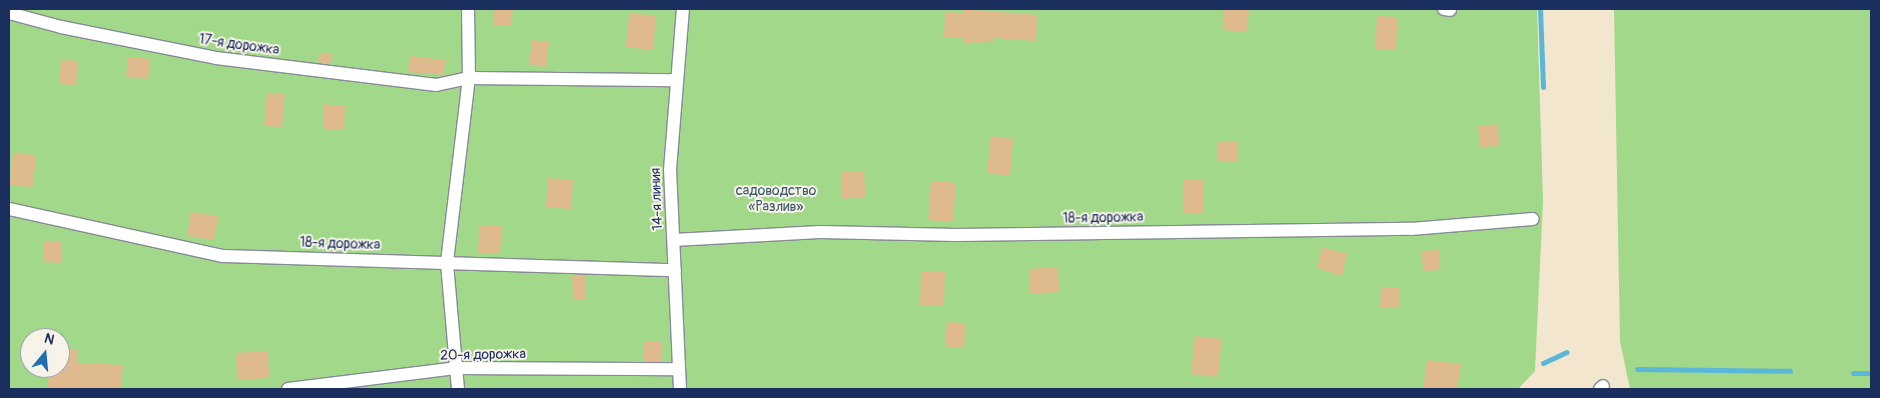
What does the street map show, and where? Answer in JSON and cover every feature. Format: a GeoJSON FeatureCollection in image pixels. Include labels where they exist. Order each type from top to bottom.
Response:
{"type":"FeatureCollection","features":[{"type":"Feature","properties":{"kind":"street"},"geometry":{"type":"LineString","coordinates":[[458,389],[446,262],[469,78],[468,9]]}},
{"type":"Feature","properties":{"kind":"street","name":"14-я линия"},"geometry":{"type":"LineString","coordinates":[[680,389],[670,170],[683,9]]}},
{"type":"Feature","properties":{"kind":"street","name":"17-я дорожка"},"geometry":{"type":"LineString","coordinates":[[9,13],[61,28],[216,58],[436,85],[469,78],[676,80]]}},
{"type":"Feature","properties":{"kind":"street","name":"18-я дорожка"},"geometry":{"type":"LineString","coordinates":[[9,209],[223,256],[676,270]]}},
{"type":"Feature","properties":{"kind":"street","name":"18-я дорожка"},"geometry":{"type":"LineString","coordinates":[[674,240],[820,232],[957,235],[1411,229],[1533,220]]}},
{"type":"Feature","properties":{"kind":"street","name":"20-я дорожка"},"geometry":{"type":"LineString","coordinates":[[288,389],[456,368],[680,369]]}},
{"type":"Feature","properties":{"kind":"green space","name":"садоводство «Разлив»"},"geometry":{"type":"Polygon","coordinates":[[[9,9],[1537,9],[1543,201],[1535,371],[1518,389],[9,389],[9,9]]]}},
{"type":"Feature","properties":{"kind":"green space"},"geometry":{"type":"Polygon","coordinates":[[[1614,9],[1871,9],[1871,389],[1630,389],[1620,341],[1614,9]]]}},
{"type":"Feature","properties":{"kind":"building"},"geometry":{"type":"Polygon","coordinates":[[[494,9],[513,9],[511,26],[493,25],[494,9]]]}},
{"type":"Feature","properties":{"kind":"building"},"geometry":{"type":"Polygon","coordinates":[[[963,9],[1037,15],[1036,41],[994,38],[994,42],[964,43],[964,37],[944,37],[945,12],[963,13],[963,9]]]}},
{"type":"Feature","properties":{"kind":"building"},"geometry":{"type":"Polygon","coordinates":[[[1224,9],[1249,9],[1247,32],[1223,30],[1224,9]]]}},
{"type":"Feature","properties":{"kind":"building"},"geometry":{"type":"Polygon","coordinates":[[[629,13],[656,16],[653,50],[626,47],[629,13]]]}},
{"type":"Feature","properties":{"kind":"building"},"geometry":{"type":"Polygon","coordinates":[[[1377,16],[1398,17],[1396,50],[1375,49],[1377,16]]]}},
{"type":"Feature","properties":{"kind":"building"},"geometry":{"type":"Polygon","coordinates":[[[532,40],[549,42],[546,67],[529,65],[532,40]]]}},
{"type":"Feature","properties":{"kind":"building"},"geometry":{"type":"Polygon","coordinates":[[[319,53],[332,54],[330,64],[318,62],[319,53]]]}},
{"type":"Feature","properties":{"kind":"building"},"geometry":{"type":"Polygon","coordinates":[[[410,56],[445,60],[444,75],[408,72],[410,56]]]}},
{"type":"Feature","properties":{"kind":"building"},"geometry":{"type":"Polygon","coordinates":[[[128,57],[150,59],[148,79],[126,77],[128,57]]]}},
{"type":"Feature","properties":{"kind":"building"},"geometry":{"type":"Polygon","coordinates":[[[61,60],[78,61],[76,85],[59,84],[61,60]]]}},
{"type":"Feature","properties":{"kind":"building"},"geometry":{"type":"Polygon","coordinates":[[[267,93],[285,94],[282,127],[264,126],[267,93]]]}},
{"type":"Feature","properties":{"kind":"building"},"geometry":{"type":"Polygon","coordinates":[[[324,104],[345,106],[344,130],[323,129],[324,104]]]}},
{"type":"Feature","properties":{"kind":"building"},"geometry":{"type":"Polygon","coordinates":[[[1498,124],[1499,146],[1480,147],[1478,126],[1498,124]]]}},
{"type":"Feature","properties":{"kind":"building"},"geometry":{"type":"Polygon","coordinates":[[[991,136],[1013,139],[1010,176],[987,173],[991,136]]]}},
{"type":"Feature","properties":{"kind":"building"},"geometry":{"type":"Polygon","coordinates":[[[1218,141],[1238,142],[1238,162],[1217,161],[1218,141]]]}},
{"type":"Feature","properties":{"kind":"building"},"geometry":{"type":"Polygon","coordinates":[[[13,153],[36,155],[33,187],[10,185],[13,153]]]}},
{"type":"Feature","properties":{"kind":"building"},"geometry":{"type":"Polygon","coordinates":[[[864,171],[866,197],[842,199],[841,172],[864,171]]]}},
{"type":"Feature","properties":{"kind":"building"},"geometry":{"type":"Polygon","coordinates":[[[548,178],[573,180],[571,209],[546,207],[548,178]]]}},
{"type":"Feature","properties":{"kind":"building"},"geometry":{"type":"Polygon","coordinates":[[[1184,179],[1203,179],[1203,214],[1184,214],[1184,179]]]}},
{"type":"Feature","properties":{"kind":"building"},"geometry":{"type":"Polygon","coordinates":[[[931,181],[956,183],[953,222],[928,220],[931,181]]]}},
{"type":"Feature","properties":{"kind":"building"},"geometry":{"type":"Polygon","coordinates":[[[191,212],[218,216],[214,240],[187,236],[191,212]]]}},
{"type":"Feature","properties":{"kind":"building"},"geometry":{"type":"Polygon","coordinates":[[[479,225],[502,226],[500,254],[478,253],[479,225]]]}},
{"type":"Feature","properties":{"kind":"building"},"geometry":{"type":"Polygon","coordinates":[[[44,241],[61,242],[61,263],[43,262],[44,241]]]}},
{"type":"Feature","properties":{"kind":"building"},"geometry":{"type":"Polygon","coordinates":[[[1322,247],[1347,254],[1342,276],[1317,268],[1322,247]]]}},
{"type":"Feature","properties":{"kind":"building"},"geometry":{"type":"Polygon","coordinates":[[[1439,250],[1440,270],[1423,271],[1422,251],[1439,250]]]}},
{"type":"Feature","properties":{"kind":"building"},"geometry":{"type":"Polygon","coordinates":[[[1058,267],[1059,292],[1030,294],[1029,269],[1058,267]]]}},
{"type":"Feature","properties":{"kind":"building"},"geometry":{"type":"Polygon","coordinates":[[[921,271],[945,272],[944,306],[920,305],[921,271]]]}},
{"type":"Feature","properties":{"kind":"building"},"geometry":{"type":"Polygon","coordinates":[[[572,275],[586,275],[586,300],[573,299],[572,275]]]}},
{"type":"Feature","properties":{"kind":"building"},"geometry":{"type":"Polygon","coordinates":[[[1381,287],[1400,288],[1400,307],[1380,307],[1381,287]]]}},
{"type":"Feature","properties":{"kind":"building"},"geometry":{"type":"Polygon","coordinates":[[[947,322],[966,323],[964,348],[945,346],[947,322]]]}},
{"type":"Feature","properties":{"kind":"building"},"geometry":{"type":"Polygon","coordinates":[[[1195,336],[1222,339],[1218,377],[1191,374],[1195,336]]]}},
{"type":"Feature","properties":{"kind":"building"},"geometry":{"type":"Polygon","coordinates":[[[644,342],[661,342],[661,361],[644,361],[644,342]]]}},
{"type":"Feature","properties":{"kind":"building"},"geometry":{"type":"Polygon","coordinates":[[[70,350],[77,350],[77,363],[123,365],[121,389],[48,389],[49,378],[70,378],[70,350]]]}},
{"type":"Feature","properties":{"kind":"building"},"geometry":{"type":"Polygon","coordinates":[[[268,351],[269,378],[237,380],[236,353],[268,351]]]}},
{"type":"Feature","properties":{"kind":"building"},"geometry":{"type":"Polygon","coordinates":[[[1427,360],[1461,364],[1457,389],[1423,389],[1427,360]]]}},
{"type":"Feature","properties":{"kind":"waterway"},"geometry":{"type":"LineString","coordinates":[[1540,9],[1543,87]]}},
{"type":"Feature","properties":{"kind":"waterway"},"geometry":{"type":"LineString","coordinates":[[1543,363],[1567,352]]}},
{"type":"Feature","properties":{"kind":"waterway"},"geometry":{"type":"LineString","coordinates":[[1637,369],[1790,371]]}},
{"type":"Feature","properties":{"kind":"waterway"},"geometry":{"type":"LineString","coordinates":[[1853,373],[1871,373]]}}]}
